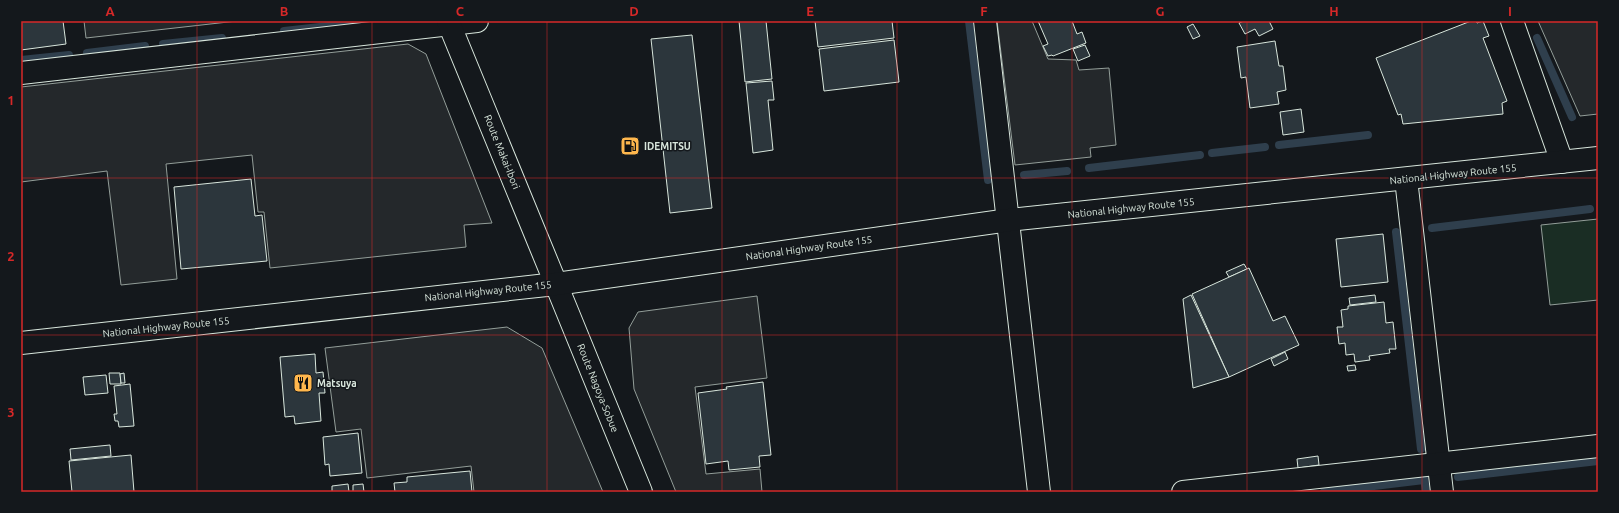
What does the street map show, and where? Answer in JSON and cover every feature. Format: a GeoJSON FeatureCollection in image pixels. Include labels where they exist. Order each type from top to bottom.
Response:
{"type":"FeatureCollection","features":[{"type":"Feature","properties":{"kind":"main road"},"geometry":{"type":"LineString","coordinates":[[21,73],[448,23],[477,21]]}},
{"type":"Feature","properties":{"kind":"main road"},"geometry":{"type":"LineString","coordinates":[[985,21],[1039,492]]}},
{"type":"Feature","properties":{"kind":"main road"},"geometry":{"type":"LineString","coordinates":[[1512,21],[1562,162]]}},
{"type":"Feature","properties":{"kind":"main road","name":"Route Makai-Ibori"},"geometry":{"type":"LineString","coordinates":[[448,23],[556,284]]}},
{"type":"Feature","properties":{"kind":"main road","name":"National Highway Route 155"},"geometry":{"type":"LineString","coordinates":[[21,343],[556,284],[1009,220],[1562,162],[1598,160]]}},
{"type":"Feature","properties":{"kind":"main road"},"geometry":{"type":"LineString","coordinates":[[1406,179],[1442,492]]}},
{"type":"Feature","properties":{"kind":"main road","name":"Route Nagoya-Sobue"},"geometry":{"type":"LineString","coordinates":[[556,284],[641,492]]}},
{"type":"Feature","properties":{"kind":"main road"},"geometry":{"type":"LineString","coordinates":[[1183,492],[1598,446]]}},
{"type":"Feature","properties":{"kind":"green space"},"geometry":{"type":"Polygon","coordinates":[[[1598,219],[1598,300],[1550,305],[1541,225],[1598,219]]]}},
{"type":"Feature","properties":{"kind":"shaded area"},"geometry":{"type":"Polygon","coordinates":[[[84,21],[237,21],[86,38],[84,21]]]}},
{"type":"Feature","properties":{"kind":"shaded area"},"geometry":{"type":"Polygon","coordinates":[[[997,21],[1032,21],[1048,59],[1076,60],[1079,70],[1109,68],[1116,145],[1090,148],[1091,157],[1015,165],[997,21]]]}},
{"type":"Feature","properties":{"kind":"shaded area"},"geometry":{"type":"Polygon","coordinates":[[[1538,21],[1598,21],[1598,114],[1580,116],[1538,21]]]}},
{"type":"Feature","properties":{"kind":"shaded area"},"geometry":{"type":"Polygon","coordinates":[[[408,44],[426,54],[492,223],[464,225],[466,247],[270,268],[264,212],[258,212],[252,155],[166,164],[177,279],[121,285],[107,171],[21,182],[21,87],[408,44]]]}},
{"type":"Feature","properties":{"kind":"shaded area"},"geometry":{"type":"Polygon","coordinates":[[[757,296],[767,378],[695,387],[706,474],[760,469],[762,492],[676,492],[634,389],[629,328],[638,312],[757,296]]]}},
{"type":"Feature","properties":{"kind":"shaded area"},"geometry":{"type":"Polygon","coordinates":[[[507,327],[542,348],[603,492],[474,492],[471,466],[367,478],[361,429],[336,432],[325,348],[507,327]]]}},
{"type":"Feature","properties":{"kind":"building"},"geometry":{"type":"Polygon","coordinates":[[[21,21],[63,21],[66,44],[21,50],[21,21]]]}},
{"type":"Feature","properties":{"kind":"building"},"geometry":{"type":"Polygon","coordinates":[[[739,21],[766,21],[772,79],[745,82],[739,21]]]}},
{"type":"Feature","properties":{"kind":"building"},"geometry":{"type":"Polygon","coordinates":[[[815,21],[892,21],[894,38],[818,47],[815,21]]]}},
{"type":"Feature","properties":{"kind":"building"},"geometry":{"type":"Polygon","coordinates":[[[1038,21],[1072,21],[1077,34],[1082,32],[1086,43],[1053,56],[1048,56],[1043,46],[1048,44],[1038,21]]]}},
{"type":"Feature","properties":{"kind":"building"},"geometry":{"type":"Polygon","coordinates":[[[1244,21],[1269,21],[1273,29],[1259,36],[1255,29],[1245,34],[1239,23],[1244,21]]]}},
{"type":"Feature","properties":{"kind":"building"},"geometry":{"type":"Polygon","coordinates":[[[1471,21],[1476,21],[1477,23],[1483,21],[1489,36],[1483,38],[1507,101],[1502,103],[1503,114],[1403,124],[1401,114],[1398,115],[1376,58],[1471,21]]]}},
{"type":"Feature","properties":{"kind":"building"},"geometry":{"type":"Polygon","coordinates":[[[1193,24],[1200,36],[1193,39],[1187,27],[1193,24]]]}},
{"type":"Feature","properties":{"kind":"building"},"geometry":{"type":"Polygon","coordinates":[[[692,35],[712,208],[670,213],[651,39],[692,35]]]}},
{"type":"Feature","properties":{"kind":"building"},"geometry":{"type":"Polygon","coordinates":[[[894,40],[899,82],[824,91],[819,49],[894,40]]]}},
{"type":"Feature","properties":{"kind":"building"},"geometry":{"type":"Polygon","coordinates":[[[1275,41],[1279,66],[1283,66],[1286,90],[1277,92],[1279,104],[1250,108],[1246,77],[1241,78],[1237,47],[1275,41]]]}},
{"type":"Feature","properties":{"kind":"building"},"geometry":{"type":"Polygon","coordinates":[[[1085,45],[1090,56],[1078,61],[1073,49],[1085,45]]]}},
{"type":"Feature","properties":{"kind":"building"},"geometry":{"type":"Polygon","coordinates":[[[772,81],[774,100],[768,100],[773,150],[753,153],[746,83],[772,81]]]}},
{"type":"Feature","properties":{"kind":"building"},"geometry":{"type":"Polygon","coordinates":[[[1301,109],[1304,132],[1283,135],[1280,112],[1301,109]]]}},
{"type":"Feature","properties":{"kind":"building"},"geometry":{"type":"Polygon","coordinates":[[[251,179],[255,216],[262,215],[267,261],[181,269],[174,187],[251,179]]]}},
{"type":"Feature","properties":{"kind":"building"},"geometry":{"type":"Polygon","coordinates":[[[1383,234],[1388,282],[1341,287],[1336,239],[1383,234]]]}},
{"type":"Feature","properties":{"kind":"building"},"geometry":{"type":"Polygon","coordinates":[[[1244,264],[1247,269],[1229,277],[1226,272],[1244,264]]]}},
{"type":"Feature","properties":{"kind":"building"},"geometry":{"type":"Polygon","coordinates":[[[1249,268],[1273,321],[1285,316],[1299,345],[1229,377],[1192,294],[1249,268]]]}},
{"type":"Feature","properties":{"kind":"building"},"geometry":{"type":"Polygon","coordinates":[[[1191,295],[1229,377],[1193,388],[1183,299],[1191,295]]]}},
{"type":"Feature","properties":{"kind":"building"},"geometry":{"type":"Polygon","coordinates":[[[1375,295],[1376,302],[1350,305],[1349,298],[1375,295]]]}},
{"type":"Feature","properties":{"kind":"building"},"geometry":{"type":"Polygon","coordinates":[[[1384,302],[1386,323],[1393,322],[1396,349],[1389,349],[1390,353],[1369,356],[1370,360],[1355,362],[1354,354],[1346,355],[1345,343],[1339,344],[1337,327],[1343,327],[1341,310],[1348,309],[1348,306],[1384,302]]]}},
{"type":"Feature","properties":{"kind":"building"},"geometry":{"type":"Polygon","coordinates":[[[1285,352],[1288,359],[1274,366],[1271,359],[1285,352]]]}},
{"type":"Feature","properties":{"kind":"building","name":"Matsuya"},"geometry":{"type":"Polygon","coordinates":[[[315,354],[316,373],[323,372],[325,393],[319,393],[321,421],[295,424],[294,416],[285,417],[280,357],[315,354]]]}},
{"type":"Feature","properties":{"kind":"building"},"geometry":{"type":"Polygon","coordinates":[[[1355,365],[1356,370],[1348,371],[1347,366],[1355,365]]]}},
{"type":"Feature","properties":{"kind":"building"},"geometry":{"type":"Polygon","coordinates":[[[109,373],[120,373],[121,384],[110,384],[109,373]]]}},
{"type":"Feature","properties":{"kind":"building"},"geometry":{"type":"Polygon","coordinates":[[[124,373],[125,383],[121,383],[120,374],[124,373]]]}},
{"type":"Feature","properties":{"kind":"building"},"geometry":{"type":"Polygon","coordinates":[[[106,375],[108,393],[85,395],[83,377],[106,375]]]}},
{"type":"Feature","properties":{"kind":"building"},"geometry":{"type":"Polygon","coordinates":[[[763,382],[771,455],[759,456],[760,467],[729,470],[728,461],[706,464],[698,393],[727,389],[726,387],[763,382]]]}},
{"type":"Feature","properties":{"kind":"building"},"geometry":{"type":"Polygon","coordinates":[[[130,384],[134,426],[119,427],[118,421],[115,421],[114,414],[117,414],[114,386],[130,384]]]}},
{"type":"Feature","properties":{"kind":"building"},"geometry":{"type":"Polygon","coordinates":[[[358,433],[362,473],[330,476],[329,464],[325,465],[323,437],[358,433]]]}},
{"type":"Feature","properties":{"kind":"building"},"geometry":{"type":"Polygon","coordinates":[[[110,445],[111,456],[71,460],[70,449],[110,445]]]}},
{"type":"Feature","properties":{"kind":"building"},"geometry":{"type":"Polygon","coordinates":[[[131,455],[134,492],[72,492],[69,461],[131,455]]]}},
{"type":"Feature","properties":{"kind":"building"},"geometry":{"type":"Polygon","coordinates":[[[1318,456],[1319,465],[1298,468],[1297,459],[1318,456]]]}},
{"type":"Feature","properties":{"kind":"building"},"geometry":{"type":"Polygon","coordinates":[[[470,471],[472,492],[395,492],[394,483],[407,482],[407,477],[470,471]]]}},
{"type":"Feature","properties":{"kind":"building"},"geometry":{"type":"Polygon","coordinates":[[[348,484],[349,492],[332,492],[332,486],[348,484]]]}},
{"type":"Feature","properties":{"kind":"building"},"geometry":{"type":"Polygon","coordinates":[[[363,484],[364,492],[353,492],[353,485],[363,484]]]}},
{"type":"Feature","properties":{"kind":"waterway"},"geometry":{"type":"LineString","coordinates":[[284,31],[374,21]]}},
{"type":"Feature","properties":{"kind":"waterway"},"geometry":{"type":"LineString","coordinates":[[969,21],[988,180]]}},
{"type":"Feature","properties":{"kind":"waterway"},"geometry":{"type":"LineString","coordinates":[[163,44],[222,38]]}},
{"type":"Feature","properties":{"kind":"waterway"},"geometry":{"type":"LineString","coordinates":[[1537,38],[1572,117]]}},
{"type":"Feature","properties":{"kind":"waterway"},"geometry":{"type":"LineString","coordinates":[[87,53],[145,46]]}},
{"type":"Feature","properties":{"kind":"waterway"},"geometry":{"type":"LineString","coordinates":[[21,60],[69,55]]}},
{"type":"Feature","properties":{"kind":"waterway"},"geometry":{"type":"LineString","coordinates":[[1279,145],[1368,135]]}},
{"type":"Feature","properties":{"kind":"waterway"},"geometry":{"type":"LineString","coordinates":[[1212,153],[1265,147]]}},
{"type":"Feature","properties":{"kind":"waterway"},"geometry":{"type":"LineString","coordinates":[[1089,168],[1200,155]]}},
{"type":"Feature","properties":{"kind":"waterway"},"geometry":{"type":"LineString","coordinates":[[1024,175],[1067,171]]}},
{"type":"Feature","properties":{"kind":"waterway"},"geometry":{"type":"LineString","coordinates":[[1432,228],[1590,209]]}},
{"type":"Feature","properties":{"kind":"waterway"},"geometry":{"type":"LineString","coordinates":[[1396,232],[1421,449]]}},
{"type":"Feature","properties":{"kind":"waterway"},"geometry":{"type":"LineString","coordinates":[[1458,477],[1598,461]]}},
{"type":"Feature","properties":{"kind":"waterway"},"geometry":{"type":"LineString","coordinates":[[1424,477],[1426,492]]}},
{"type":"Feature","properties":{"kind":"waterway"},"geometry":{"type":"LineString","coordinates":[[1324,492],[1424,480]]}},
{"type":"Feature","properties":{"kind":"place","name":"IDEMITSU"},"geometry":{"type":"Point","coordinates":[630,146]}},
{"type":"Feature","properties":{"kind":"place","name":"Matsuya"},"geometry":{"type":"Point","coordinates":[303,383]}}]}
